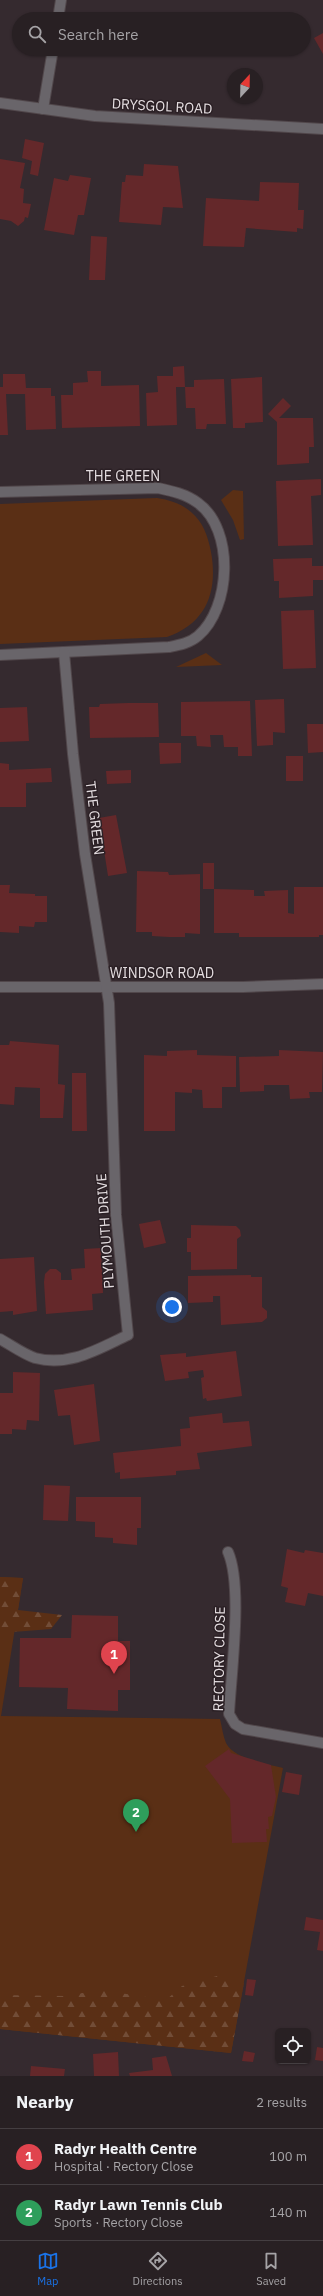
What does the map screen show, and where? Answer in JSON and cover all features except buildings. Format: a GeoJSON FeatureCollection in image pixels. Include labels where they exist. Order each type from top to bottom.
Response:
{"type":"FeatureCollection","features":[{"type":"Feature","properties":{"kind":"street"},"geometry":{"type":"LineString","coordinates":[[59,12],[61,0]]}},
{"type":"Feature","properties":{"kind":"street"},"geometry":{"type":"LineString","coordinates":[[42,109],[52,56]]}},
{"type":"Feature","properties":{"kind":"street","name":"DRYSGOL ROAD"},"geometry":{"type":"LineString","coordinates":[[0,103],[95,116],[323,129]]}},
{"type":"Feature","properties":{"kind":"street","name":"THE GREEN"},"geometry":{"type":"LineString","coordinates":[[0,492],[158,488],[173,491],[199,503],[208,513],[216,527],[224,563],[222,596],[217,611],[197,636],[185,644],[169,647],[0,655]]}},
{"type":"Feature","properties":{"kind":"street","name":"THE GREEN"},"geometry":{"type":"LineString","coordinates":[[64,652],[84,846],[107,987]]}},
{"type":"Feature","properties":{"kind":"street","name":"WINDSOR ROAD"},"geometry":{"type":"LineString","coordinates":[[0,987],[243,987],[323,984]]}},
{"type":"Feature","properties":{"kind":"street","name":"PLYMOUTH DRIVE"},"geometry":{"type":"LineString","coordinates":[[0,1339],[34,1357],[52,1360],[73,1359],[128,1335],[116,1215],[107,987]]}},
{"type":"Feature","properties":{"kind":"street","name":"RECTORY CLOSE"},"geometry":{"type":"LineString","coordinates":[[228,1552],[232,1562],[234,1575],[235,1610],[229,1714],[235,1724],[243,1729],[323,1743]]}},
{"type":"Feature","properties":{"kind":"green space"},"geometry":{"type":"Polygon","coordinates":[[[233,490],[243,491],[244,539],[240,540],[233,520],[221,500],[233,490]]]}},
{"type":"Feature","properties":{"kind":"green space"},"geometry":{"type":"Polygon","coordinates":[[[157,498],[175,502],[191,512],[199,520],[208,540],[213,566],[211,592],[207,604],[192,623],[181,631],[167,637],[0,644],[0,504],[157,498]]]}},
{"type":"Feature","properties":{"kind":"green space"},"geometry":{"type":"Polygon","coordinates":[[[206,653],[222,665],[176,667],[206,653]]]}},
{"type":"Feature","properties":{"kind":"green space"},"geometry":{"type":"Polygon","coordinates":[[[0,1577],[23,1578],[1,1716],[220,1719],[226,1743],[230,1749],[243,1757],[260,1763],[283,1768],[231,2053],[0,2029],[0,1577]]]}},
{"type":"Feature","properties":{"kind":"green space"},"geometry":{"type":"Polygon","coordinates":[[[0,1577],[23,1578],[18,1610],[62,1615],[51,1629],[0,1633],[0,1577]]]}},
{"type":"Feature","properties":{"kind":"green space"},"geometry":{"type":"Polygon","coordinates":[[[217,1976],[244,1983],[231,2053],[0,2029],[0,1995],[65,1996],[100,1990],[166,2000],[182,1986],[217,1976]]]}},
{"type":"Feature","properties":{"kind":"place","name":"Radyr Health Centre"},"geometry":{"type":"Point","coordinates":[114,1674]}},
{"type":"Feature","properties":{"kind":"place","name":"Radyr Lawn Tennis Club"},"geometry":{"type":"Point","coordinates":[136,1832]}}]}
